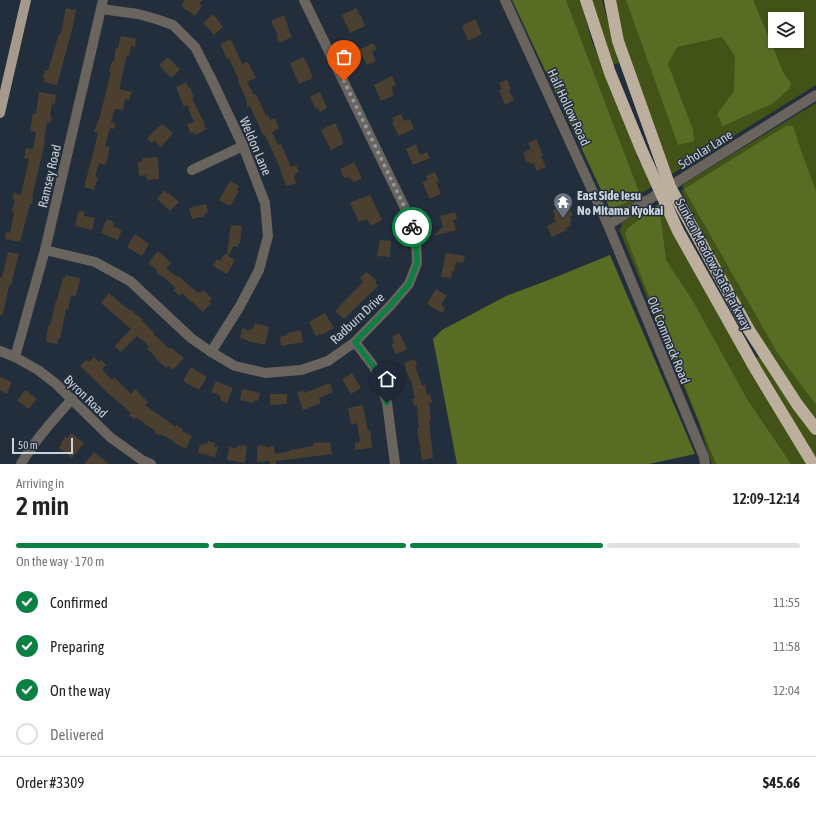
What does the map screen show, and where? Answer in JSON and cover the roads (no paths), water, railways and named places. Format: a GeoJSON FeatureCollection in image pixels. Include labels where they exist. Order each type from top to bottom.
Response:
{"type":"FeatureCollection","features":[{"type":"Feature","properties":{"kind":"highway","name":"Sunken Meadow State Parkway"},"geometry":{"type":"LineString","coordinates":[[586,0],[610,73],[678,231],[756,370],[812,464]]}},
{"type":"Feature","properties":{"kind":"highway","name":"Sunken Meadow State Parkway"},"geometry":{"type":"LineString","coordinates":[[610,0],[618,41],[670,187],[749,330],[797,404],[816,429]]}},
{"type":"Feature","properties":{"kind":"main road"},"geometry":{"type":"LineString","coordinates":[[0,113],[26,0]]}},
{"type":"Feature","properties":{"kind":"street","name":"Radburn Drive"},"geometry":{"type":"LineString","coordinates":[[45,250],[95,262],[130,281],[191,338],[211,352],[236,366],[265,373],[302,370],[328,361],[355,342],[409,284],[417,263],[416,240],[406,210],[304,0]]}},
{"type":"Feature","properties":{"kind":"street","name":"Half Hollow Road"},"geometry":{"type":"LineString","coordinates":[[505,0],[608,225]]}},
{"type":"Feature","properties":{"kind":"street","name":"Weldon Lane"},"geometry":{"type":"LineString","coordinates":[[102,4],[173,25],[195,47],[243,146],[264,203],[268,236],[259,270],[240,306],[211,352]]}},
{"type":"Feature","properties":{"kind":"street","name":"Ramsey Road"},"geometry":{"type":"LineString","coordinates":[[15,357],[45,250],[102,4]]}},
{"type":"Feature","properties":{"kind":"street","name":"Scholar Lane"},"geometry":{"type":"LineString","coordinates":[[608,225],[816,96]]}},
{"type":"Feature","properties":{"kind":"street"},"geometry":{"type":"LineString","coordinates":[[192,170],[243,146]]}},
{"type":"Feature","properties":{"kind":"street","name":"Old Commack Road"},"geometry":{"type":"LineString","coordinates":[[608,225],[704,457],[705,464]]}},
{"type":"Feature","properties":{"kind":"street"},"geometry":{"type":"LineString","coordinates":[[355,342],[374,367],[387,403],[395,464]]}},
{"type":"Feature","properties":{"kind":"street","name":"Byron Road"},"geometry":{"type":"LineString","coordinates":[[0,351],[15,357],[55,382],[110,437],[142,460],[151,464]]}},
{"type":"Feature","properties":{"kind":"street"},"geometry":{"type":"LineString","coordinates":[[21,464],[49,424],[72,399]]}},
{"type":"Feature","properties":{"kind":"place","name":"East Side Iesu No Mitama Kyokai"},"geometry":{"type":"Point","coordinates":[563,219]}}]}
